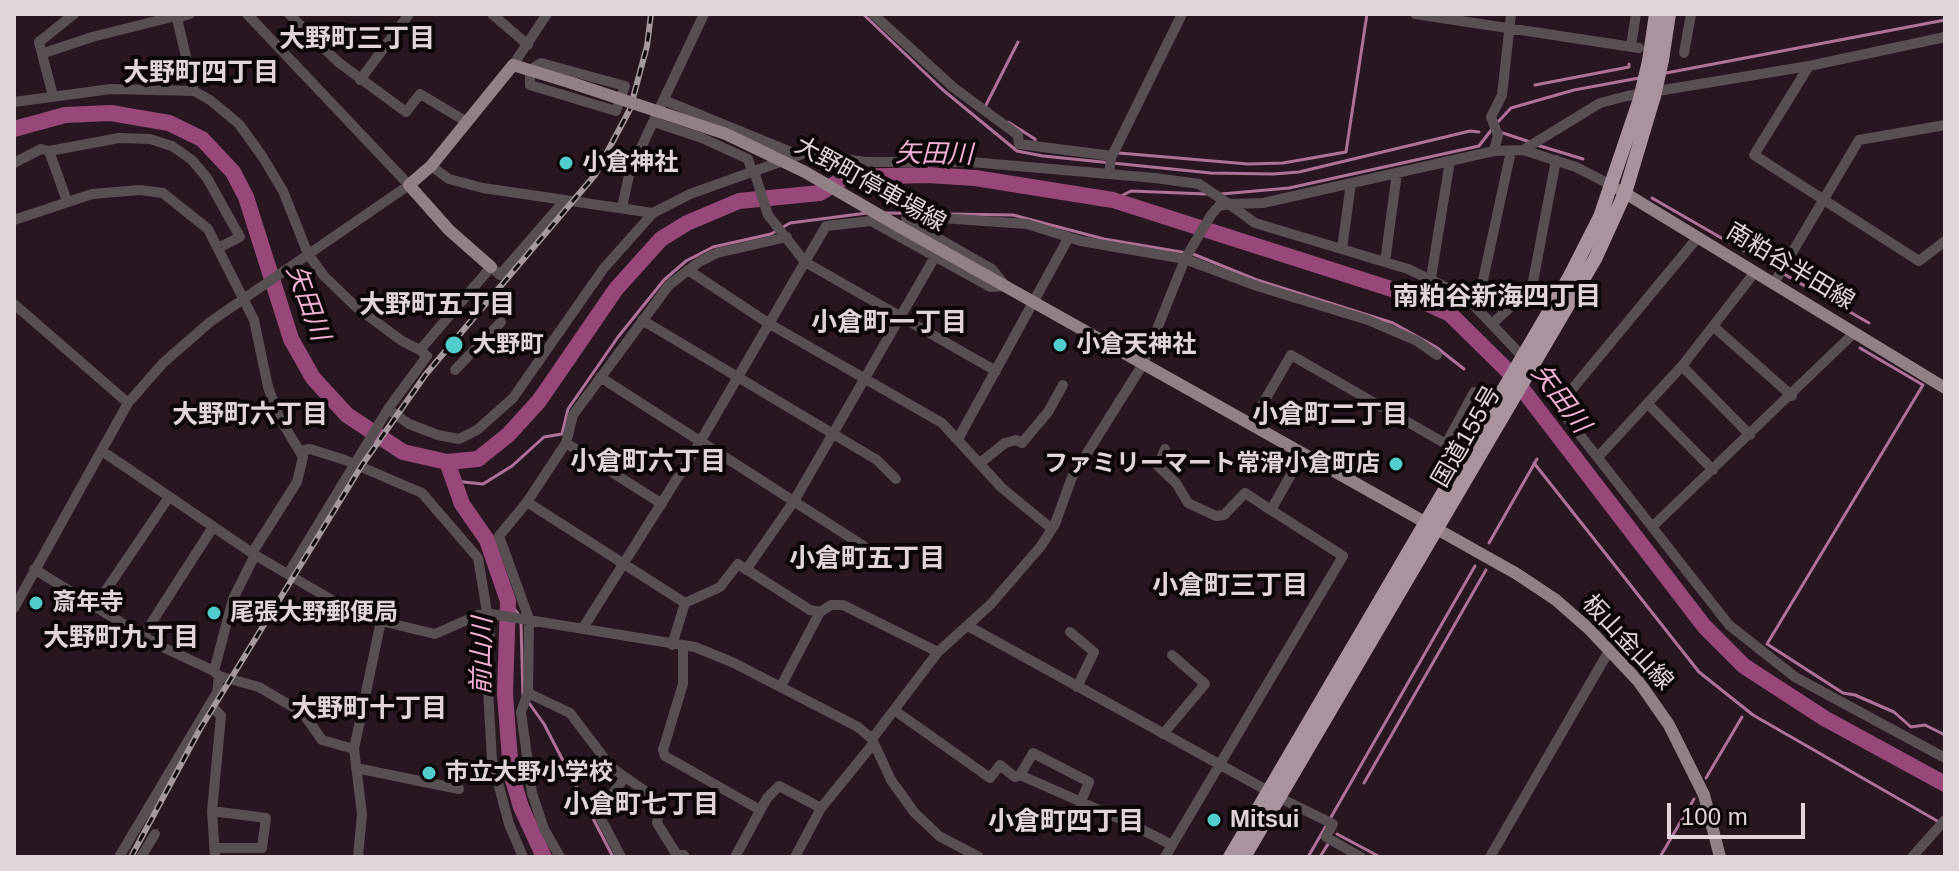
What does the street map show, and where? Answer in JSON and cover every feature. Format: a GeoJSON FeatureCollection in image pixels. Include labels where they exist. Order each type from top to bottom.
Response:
{"type":"FeatureCollection","features":[{"type":"Feature","properties":{"kind":"highway","name":"国道155号"},"geometry":{"type":"LineString","coordinates":[[1656,14],[1656,60]]}},
{"type":"Feature","properties":{"kind":"highway","name":"国道155号"},"geometry":{"type":"LineString","coordinates":[[1230,857],[1273,794],[1527,364],[1587,243],[1618,189],[1669,14]]}},
{"type":"Feature","properties":{"kind":"highway","name":"国道155号"},"geometry":{"type":"LineString","coordinates":[[1244,857],[1273,794]]}},
{"type":"Feature","properties":{"kind":"main road"},"geometry":{"type":"LineString","coordinates":[[491,267],[449,230],[409,185],[431,166],[513,65]]}},
{"type":"Feature","properties":{"kind":"main road","name":"大野町停車場線"},"geometry":{"type":"LineString","coordinates":[[513,65],[726,134],[805,172],[1431,527]]}},
{"type":"Feature","properties":{"kind":"main road","name":"南粕谷半田線"},"geometry":{"type":"LineString","coordinates":[[1618,189],[1945,388]]}},
{"type":"Feature","properties":{"kind":"main road","name":"板山金山線"},"geometry":{"type":"LineString","coordinates":[[1431,527],[1556,600],[1610,649],[1639,682],[1685,750],[1704,795],[1720,857]]}},
{"type":"Feature","properties":{"kind":"street"},"geometry":{"type":"LineString","coordinates":[[53,96],[39,42],[74,14]]}},
{"type":"Feature","properties":{"kind":"street"},"geometry":{"type":"LineString","coordinates":[[44,53],[92,37],[190,14]]}},
{"type":"Feature","properties":{"kind":"street"},"geometry":{"type":"LineString","coordinates":[[14,608],[128,403],[186,340],[409,185],[247,14]]}},
{"type":"Feature","properties":{"kind":"street"},"geometry":{"type":"LineString","coordinates":[[289,14],[360,80],[406,112],[420,94],[467,122]]}},
{"type":"Feature","properties":{"kind":"street"},"geometry":{"type":"LineString","coordinates":[[360,80],[409,14]]}},
{"type":"Feature","properties":{"kind":"street"},"geometry":{"type":"LineString","coordinates":[[492,14],[528,45]]}},
{"type":"Feature","properties":{"kind":"street"},"geometry":{"type":"LineString","coordinates":[[513,65],[547,14]]}},
{"type":"Feature","properties":{"kind":"street"},"geometry":{"type":"LineString","coordinates":[[622,207],[630,171],[666,101],[704,14]]}},
{"type":"Feature","properties":{"kind":"street"},"geometry":{"type":"LineString","coordinates":[[1110,164],[1182,14]]}},
{"type":"Feature","properties":{"kind":"street"},"geometry":{"type":"LineString","coordinates":[[1415,14],[1635,47],[1636,14]]}},
{"type":"Feature","properties":{"kind":"street"},"geometry":{"type":"LineString","coordinates":[[1494,151],[1498,135],[1491,117],[1502,95],[1511,14]]}},
{"type":"Feature","properties":{"kind":"street"},"geometry":{"type":"LineString","coordinates":[[1684,53],[1691,14]]}},
{"type":"Feature","properties":{"kind":"street"},"geometry":{"type":"LineString","coordinates":[[875,15],[954,88],[1018,135],[1019,144],[1199,184],[1255,223],[1385,262],[1431,278],[1465,296],[1493,323],[1527,364],[1729,625],[1795,677],[1945,758]]}},
{"type":"Feature","properties":{"kind":"street"},"geometry":{"type":"LineString","coordinates":[[176,16],[194,91]]}},
{"type":"Feature","properties":{"kind":"street"},"geometry":{"type":"LineString","coordinates":[[1523,150],[1600,103],[1674,86],[1809,66],[1945,37]]}},
{"type":"Feature","properties":{"kind":"street"},"geometry":{"type":"LineString","coordinates":[[541,63],[625,86],[616,111],[530,85],[530,70],[541,63]]}},
{"type":"Feature","properties":{"kind":"street"},"geometry":{"type":"LineString","coordinates":[[1809,66],[1754,155],[1919,261],[1944,245]]}},
{"type":"Feature","properties":{"kind":"street"},"geometry":{"type":"LineString","coordinates":[[14,102],[111,89],[172,93],[194,91],[227,112],[258,150],[283,191],[308,254],[348,300],[427,356],[388,409],[288,574]]}},
{"type":"Feature","properties":{"kind":"street"},"geometry":{"type":"LineString","coordinates":[[666,101],[798,155]]}},
{"type":"Feature","properties":{"kind":"street"},"geometry":{"type":"LineString","coordinates":[[654,122],[702,138],[748,159],[764,207],[805,262],[996,371]]}},
{"type":"Feature","properties":{"kind":"street"},"geometry":{"type":"LineString","coordinates":[[1774,283],[1859,140],[1945,125]]}},
{"type":"Feature","properties":{"kind":"street"},"geometry":{"type":"LineString","coordinates":[[14,163],[41,149],[49,151],[119,138],[150,139],[181,151],[207,178],[240,237],[218,248]]}},
{"type":"Feature","properties":{"kind":"street"},"geometry":{"type":"LineString","coordinates":[[795,857],[821,808],[938,652],[1023,569],[1052,529],[1072,477],[1143,364],[1186,258],[1219,206],[1263,203],[1494,151],[1523,150],[1556,160],[1618,189]]}},
{"type":"Feature","properties":{"kind":"street"},"geometry":{"type":"LineString","coordinates":[[49,151],[67,201]]}},
{"type":"Feature","properties":{"kind":"street"},"geometry":{"type":"LineString","coordinates":[[1477,308],[1511,151]]}},
{"type":"Feature","properties":{"kind":"street"},"geometry":{"type":"LineString","coordinates":[[388,409],[409,424],[438,435],[459,439],[477,430],[513,398],[604,268],[653,213],[690,194],[798,155],[805,153],[865,162],[1110,164]]}},
{"type":"Feature","properties":{"kind":"street"},"geometry":{"type":"LineString","coordinates":[[1493,323],[1532,287],[1556,160]]}},
{"type":"Feature","properties":{"kind":"street"},"geometry":{"type":"LineString","coordinates":[[1431,278],[1450,161]]}},
{"type":"Feature","properties":{"kind":"street"},"geometry":{"type":"LineString","coordinates":[[431,166],[449,179],[483,188],[653,213]]}},
{"type":"Feature","properties":{"kind":"street"},"geometry":{"type":"LineString","coordinates":[[1385,262],[1397,173]]}},
{"type":"Feature","properties":{"kind":"street"},"geometry":{"type":"LineString","coordinates":[[1342,249],[1351,183]]}},
{"type":"Feature","properties":{"kind":"street"},"geometry":{"type":"LineString","coordinates":[[14,220],[67,201],[121,191],[163,193],[208,229],[248,297],[273,402],[287,432],[301,451],[303,463],[297,482],[254,554],[233,599],[216,674],[217,693],[119,857]]}},
{"type":"Feature","properties":{"kind":"street"},"geometry":{"type":"LineString","coordinates":[[420,350],[491,267],[500,275],[564,201]]}},
{"type":"Feature","properties":{"kind":"street"},"geometry":{"type":"LineString","coordinates":[[1005,286],[992,269],[906,219],[942,218],[1027,224],[1069,237],[1186,258],[1368,320],[1417,341],[1437,355]]}},
{"type":"Feature","properties":{"kind":"street"},"geometry":{"type":"LineString","coordinates":[[583,628],[700,442],[826,226],[871,221],[990,287],[1005,286]]}},
{"type":"Feature","properties":{"kind":"street"},"geometry":{"type":"LineString","coordinates":[[560,857],[544,829],[532,793],[521,712],[528,693],[527,618],[499,536],[527,502],[566,443],[573,415],[669,285],[717,253],[787,237]]}},
{"type":"Feature","properties":{"kind":"street"},"geometry":{"type":"LineString","coordinates":[[958,439],[1069,237]]}},
{"type":"Feature","properties":{"kind":"street"},"geometry":{"type":"LineString","coordinates":[[1559,405],[1698,237]]}},
{"type":"Feature","properties":{"kind":"street"},"geometry":{"type":"LineString","coordinates":[[746,570],[794,501],[936,255]]}},
{"type":"Feature","properties":{"kind":"street"},"geometry":{"type":"LineString","coordinates":[[292,266],[304,310]]}},
{"type":"Feature","properties":{"kind":"street"},"geometry":{"type":"LineString","coordinates":[[688,270],[768,323],[942,423],[1016,502],[1052,529]]}},
{"type":"Feature","properties":{"kind":"street"},"geometry":{"type":"LineString","coordinates":[[1598,457],[1682,366],[1755,272]]}},
{"type":"Feature","properties":{"kind":"street"},"geometry":{"type":"LineString","coordinates":[[14,304],[128,403]]}},
{"type":"Feature","properties":{"kind":"street"},"geometry":{"type":"LineString","coordinates":[[642,320],[877,460],[896,479]]}},
{"type":"Feature","properties":{"kind":"street"},"geometry":{"type":"LineString","coordinates":[[455,370],[501,322]]}},
{"type":"Feature","properties":{"kind":"street"},"geometry":{"type":"LineString","coordinates":[[1713,326],[1792,396]]}},
{"type":"Feature","properties":{"kind":"street"},"geometry":{"type":"LineString","coordinates":[[1652,527],[1792,396],[1854,333]]}},
{"type":"Feature","properties":{"kind":"street"},"geometry":{"type":"LineString","coordinates":[[1251,424],[1291,355],[1446,444],[1474,392]]}},
{"type":"Feature","properties":{"kind":"street"},"geometry":{"type":"LineString","coordinates":[[1682,366],[1750,435]]}},
{"type":"Feature","properties":{"kind":"street"},"geometry":{"type":"LineString","coordinates":[[600,377],[887,561]]}},
{"type":"Feature","properties":{"kind":"street"},"geometry":{"type":"LineString","coordinates":[[980,463],[1005,443],[1016,440],[1022,443],[1048,412],[1063,385]]}},
{"type":"Feature","properties":{"kind":"street"},"geometry":{"type":"LineString","coordinates":[[1648,404],[1713,470]]}},
{"type":"Feature","properties":{"kind":"street"},"geometry":{"type":"LineString","coordinates":[[566,443],[662,504]]}},
{"type":"Feature","properties":{"kind":"street"},"geometry":{"type":"LineString","coordinates":[[301,451],[310,449],[354,463],[429,499],[478,558],[489,614],[492,760],[509,824],[523,857]]}},
{"type":"Feature","properties":{"kind":"street"},"geometry":{"type":"LineString","coordinates":[[1165,449],[1158,466],[1176,483],[1188,503],[1216,516],[1224,515],[1245,493],[1343,556],[1165,857]]}},
{"type":"Feature","properties":{"kind":"street"},"geometry":{"type":"LineString","coordinates":[[102,451],[254,554],[330,599],[381,621],[435,634],[489,614],[678,645],[719,656],[856,726],[872,741],[891,780],[914,812],[939,836],[979,857]]}},
{"type":"Feature","properties":{"kind":"street"},"geometry":{"type":"LineString","coordinates":[[1271,510],[1303,453]]}},
{"type":"Feature","properties":{"kind":"street"},"geometry":{"type":"LineString","coordinates":[[96,605],[169,497]]}},
{"type":"Feature","properties":{"kind":"street"},"geometry":{"type":"LineString","coordinates":[[527,502],[685,603]]}},
{"type":"Feature","properties":{"kind":"street"},"geometry":{"type":"LineString","coordinates":[[143,636],[213,527]]}},
{"type":"Feature","properties":{"kind":"street"},"geometry":{"type":"LineString","coordinates":[[685,603],[720,587],[738,564],[820,612]]}},
{"type":"Feature","properties":{"kind":"street"},"geometry":{"type":"LineString","coordinates":[[34,569],[143,636],[216,674],[259,687],[303,713],[322,740],[354,749]]}},
{"type":"Feature","properties":{"kind":"street"},"geometry":{"type":"LineString","coordinates":[[685,603],[678,645],[683,684],[663,750],[665,756],[760,810]]}},
{"type":"Feature","properties":{"kind":"street"},"geometry":{"type":"LineString","coordinates":[[781,686],[820,612],[831,605],[843,605],[938,652]]}},
{"type":"Feature","properties":{"kind":"street"},"geometry":{"type":"LineString","coordinates":[[358,857],[362,814],[354,749],[381,621]]}},
{"type":"Feature","properties":{"kind":"street"},"geometry":{"type":"LineString","coordinates":[[968,626],[1328,822],[1326,837],[1361,857]]}},
{"type":"Feature","properties":{"kind":"street"},"geometry":{"type":"LineString","coordinates":[[1070,632],[1094,652],[1077,687]]}},
{"type":"Feature","properties":{"kind":"street"},"geometry":{"type":"LineString","coordinates":[[1490,857],[1610,649]]}},
{"type":"Feature","properties":{"kind":"street"},"geometry":{"type":"LineString","coordinates":[[1163,734],[1205,684],[1172,655]]}},
{"type":"Feature","properties":{"kind":"street"},"geometry":{"type":"LineString","coordinates":[[528,693],[570,713],[611,767],[661,802],[657,823],[677,855],[684,855]]}},
{"type":"Feature","properties":{"kind":"street"},"geometry":{"type":"LineString","coordinates":[[210,704],[221,716],[222,729],[212,811],[215,852],[262,848],[266,818],[212,811]]}},
{"type":"Feature","properties":{"kind":"street"},"geometry":{"type":"LineString","coordinates":[[894,710],[990,778],[1000,765],[1015,777],[1020,775],[1172,845]]}},
{"type":"Feature","properties":{"kind":"street"},"geometry":{"type":"LineString","coordinates":[[1020,775],[1033,753],[1089,782],[1080,804]]}},
{"type":"Feature","properties":{"kind":"street"},"geometry":{"type":"LineString","coordinates":[[356,768],[459,789]]}},
{"type":"Feature","properties":{"kind":"street"},"geometry":{"type":"LineString","coordinates":[[621,857],[598,813],[625,777]]}},
{"type":"Feature","properties":{"kind":"street"},"geometry":{"type":"LineString","coordinates":[[735,857],[760,810],[781,786],[821,808]]}},
{"type":"Feature","properties":{"kind":"street"},"geometry":{"type":"LineString","coordinates":[[1912,857],[1945,820]]}},
{"type":"Feature","properties":{"kind":"street"},"geometry":{"type":"LineString","coordinates":[[141,857],[155,834]]}},
{"type":"Feature","properties":{"kind":"waterway"},"geometry":{"type":"LineString","coordinates":[[863,14],[943,90],[1017,151],[1043,156],[1211,173],[1273,174],[1299,172],[1470,131],[1479,132]]}},
{"type":"Feature","properties":{"kind":"waterway"},"geometry":{"type":"LineString","coordinates":[[1119,153],[1248,164],[1283,163],[1346,152],[1367,14]]}},
{"type":"Feature","properties":{"kind":"waterway"},"geometry":{"type":"LineString","coordinates":[[1666,73],[1945,20]]}},
{"type":"Feature","properties":{"kind":"waterway"},"geometry":{"type":"LineString","coordinates":[[985,107],[1018,42]]}},
{"type":"Feature","properties":{"kind":"waterway"},"geometry":{"type":"LineString","coordinates":[[1535,85],[1629,67],[1629,64]]}},
{"type":"Feature","properties":{"kind":"waterway"},"geometry":{"type":"LineString","coordinates":[[1497,123],[1511,108],[1574,90],[1639,78]]}},
{"type":"Feature","properties":{"kind":"waterway","name":"矢田川"},"geometry":{"type":"LineString","coordinates":[[14,129],[65,115],[111,113],[169,123],[202,139],[233,172],[246,197],[291,339],[313,378],[347,415],[403,452],[447,462],[478,459],[508,435],[539,401],[616,289],[661,239],[687,223],[739,201],[820,193],[846,177],[928,175],[975,178],[1113,200],[1407,294],[1450,314],[1510,373],[1704,626],[1744,666],[1824,718],[1945,784]]}},
{"type":"Feature","properties":{"kind":"waterway"},"geometry":{"type":"LineString","coordinates":[[1008,122],[1035,139],[1035,143]]}},
{"type":"Feature","properties":{"kind":"waterway"},"geometry":{"type":"LineString","coordinates":[[1221,194],[1289,188],[1479,146],[1492,129]]}},
{"type":"Feature","properties":{"kind":"waterway"},"geometry":{"type":"LineString","coordinates":[[1503,133],[1530,142]]}},
{"type":"Feature","properties":{"kind":"waterway"},"geometry":{"type":"LineString","coordinates":[[1537,145],[1583,159]]}},
{"type":"Feature","properties":{"kind":"waterway"},"geometry":{"type":"LineString","coordinates":[[1113,200],[1131,191],[1206,194]]}},
{"type":"Feature","properties":{"kind":"waterway"},"geometry":{"type":"LineString","coordinates":[[1652,198],[1869,323]]}},
{"type":"Feature","properties":{"kind":"waterway"},"geometry":{"type":"LineString","coordinates":[[454,481],[483,484],[512,466],[544,437],[562,434],[568,409],[618,337],[664,280],[686,261],[713,247],[771,234],[790,223],[867,213]]}},
{"type":"Feature","properties":{"kind":"waterway"},"geometry":{"type":"LineString","coordinates":[[886,213],[1013,215],[1104,239],[1193,254],[1257,280],[1393,323],[1436,347],[1464,369]]}},
{"type":"Feature","properties":{"kind":"waterway"},"geometry":{"type":"LineString","coordinates":[[1860,348],[1923,385],[1767,644],[1843,693],[1894,712],[1911,727],[1925,725],[1945,735]]}},
{"type":"Feature","properties":{"kind":"waterway"},"geometry":{"type":"LineString","coordinates":[[1489,543],[1537,459]]}},
{"type":"Feature","properties":{"kind":"waterway","name":"前山川"},"geometry":{"type":"LineString","coordinates":[[447,462],[462,504],[487,540],[508,601],[505,694],[511,773],[521,807],[544,857]]}},
{"type":"Feature","properties":{"kind":"waterway"},"geometry":{"type":"LineString","coordinates":[[1534,463],[1699,672],[1753,715],[1939,822]]}},
{"type":"Feature","properties":{"kind":"waterway"},"geometry":{"type":"LineString","coordinates":[[1330,819],[1475,566]]}},
{"type":"Feature","properties":{"kind":"waterway"},"geometry":{"type":"LineString","coordinates":[[1364,783],[1486,570]]}},
{"type":"Feature","properties":{"kind":"waterway"},"geometry":{"type":"LineString","coordinates":[[508,601],[519,615]]}},
{"type":"Feature","properties":{"kind":"waterway"},"geometry":{"type":"LineString","coordinates":[[521,622],[523,698]]}},
{"type":"Feature","properties":{"kind":"waterway"},"geometry":{"type":"LineString","coordinates":[[529,703],[544,724],[613,857]]}},
{"type":"Feature","properties":{"kind":"waterway"},"geometry":{"type":"LineString","coordinates":[[1706,778],[1742,717]]}},
{"type":"Feature","properties":{"kind":"waterway"},"geometry":{"type":"LineString","coordinates":[[1660,857],[1694,799]]}},
{"type":"Feature","properties":{"kind":"waterway"},"geometry":{"type":"LineString","coordinates":[[1308,857],[1326,826]]}},
{"type":"Feature","properties":{"kind":"waterway"},"geometry":{"type":"LineString","coordinates":[[1337,834],[1380,857]]}},
{"type":"Feature","properties":{"kind":"waterway"},"geometry":{"type":"LineString","coordinates":[[1320,857],[1328,844]]}},
{"type":"Feature","properties":{"kind":"railway"},"geometry":{"type":"LineString","coordinates":[[131,857],[200,729],[362,465],[426,374],[595,175],[630,109],[647,46],[651,14]]}},
{"type":"Feature","properties":{"kind":"place","name":"小倉神社"},"geometry":{"type":"Point","coordinates":[566,163]}},
{"type":"Feature","properties":{"kind":"place","name":"大野町"},"geometry":{"type":"Point","coordinates":[454,345]}},
{"type":"Feature","properties":{"kind":"place","name":"小倉天神社"},"geometry":{"type":"Point","coordinates":[1060,345]}},
{"type":"Feature","properties":{"kind":"place","name":"ファミリーマート常滑小倉町店"},"geometry":{"type":"Point","coordinates":[1396,464]}},
{"type":"Feature","properties":{"kind":"place","name":"斎年寺"},"geometry":{"type":"Point","coordinates":[36,603]}},
{"type":"Feature","properties":{"kind":"place","name":"尾張大野郵便局"},"geometry":{"type":"Point","coordinates":[214,613]}},
{"type":"Feature","properties":{"kind":"place","name":"市立大野小学校"},"geometry":{"type":"Point","coordinates":[429,773]}},
{"type":"Feature","properties":{"kind":"place","name":"Mitsui"},"geometry":{"type":"Point","coordinates":[1214,820]}},
{"type":"Feature","properties":{"kind":"district","name":"大野町三丁目"},"geometry":{"type":"Point","coordinates":[357,40]}},
{"type":"Feature","properties":{"kind":"district","name":"大野町四丁目"},"geometry":{"type":"Point","coordinates":[201,74]}},
{"type":"Feature","properties":{"kind":"district","name":"南粕谷新海四丁目"},"geometry":{"type":"Point","coordinates":[1497,298]}},
{"type":"Feature","properties":{"kind":"district","name":"大野町五丁目"},"geometry":{"type":"Point","coordinates":[437,306]}},
{"type":"Feature","properties":{"kind":"district","name":"小倉町一丁目"},"geometry":{"type":"Point","coordinates":[889,324]}},
{"type":"Feature","properties":{"kind":"district","name":"大野町六丁目"},"geometry":{"type":"Point","coordinates":[250,416]}},
{"type":"Feature","properties":{"kind":"district","name":"小倉町二丁目"},"geometry":{"type":"Point","coordinates":[1330,416]}},
{"type":"Feature","properties":{"kind":"district","name":"小倉町六丁目"},"geometry":{"type":"Point","coordinates":[648,463]}},
{"type":"Feature","properties":{"kind":"district","name":"小倉町五丁目"},"geometry":{"type":"Point","coordinates":[867,560]}},
{"type":"Feature","properties":{"kind":"district","name":"小倉町三丁目"},"geometry":{"type":"Point","coordinates":[1230,587]}},
{"type":"Feature","properties":{"kind":"district","name":"大野町九丁目"},"geometry":{"type":"Point","coordinates":[121,639]}},
{"type":"Feature","properties":{"kind":"district","name":"大野町十丁目"},"geometry":{"type":"Point","coordinates":[369,710]}},
{"type":"Feature","properties":{"kind":"district","name":"小倉町七丁目"},"geometry":{"type":"Point","coordinates":[641,806]}},
{"type":"Feature","properties":{"kind":"district","name":"小倉町四丁目"},"geometry":{"type":"Point","coordinates":[1066,823]}}]}
